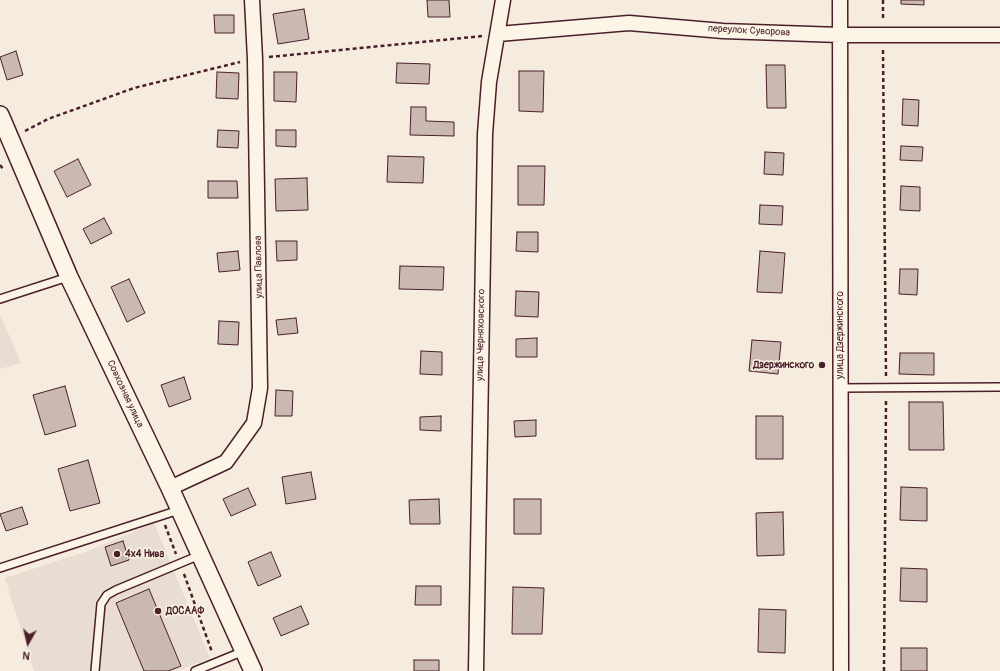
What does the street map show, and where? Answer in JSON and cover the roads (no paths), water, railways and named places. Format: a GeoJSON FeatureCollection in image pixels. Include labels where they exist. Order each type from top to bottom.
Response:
{"type":"FeatureCollection","features":[{"type":"Feature","properties":{"kind":"street","name":"улица Павлова"},"geometry":{"type":"LineString","coordinates":[[170,488],[226,462],[254,423],[260,388],[256,66],[252,0]]}},
{"type":"Feature","properties":{"kind":"street","name":"улица Черняховского"},"geometry":{"type":"LineString","coordinates":[[476,671],[485,134],[489,82],[503,0]]}},
{"type":"Feature","properties":{"kind":"street","name":"улица Дзержинского"},"geometry":{"type":"LineString","coordinates":[[840,0],[840,671]]}},
{"type":"Feature","properties":{"kind":"street","name":"переулок Суворова"},"geometry":{"type":"LineString","coordinates":[[498,34],[629,23],[723,31],[840,35],[1000,35]]}},
{"type":"Feature","properties":{"kind":"street","name":"Совхозная улица"},"geometry":{"type":"LineString","coordinates":[[0,115],[70,277],[170,488],[253,671]]}},
{"type":"Feature","properties":{"kind":"lane"},"geometry":{"type":"LineString","coordinates":[[0,299],[70,277]]}},
{"type":"Feature","properties":{"kind":"lane"},"geometry":{"type":"LineString","coordinates":[[840,388],[1000,387]]}},
{"type":"Feature","properties":{"kind":"lane"},"geometry":{"type":"LineString","coordinates":[[0,568],[179,510]]}},
{"type":"Feature","properties":{"kind":"lane"},"geometry":{"type":"LineString","coordinates":[[95,671],[101,604],[107,595],[200,555]]}},
{"type":"Feature","properties":{"kind":"lane"},"geometry":{"type":"LineString","coordinates":[[195,671],[245,651]]}},
{"type":"Feature","properties":{"kind":"place","name":"Дзержинского"},"geometry":{"type":"Point","coordinates":[822,365]}},
{"type":"Feature","properties":{"kind":"place","name":"4x4 Нива"},"geometry":{"type":"Point","coordinates":[117,554]}},
{"type":"Feature","properties":{"kind":"place","name":"ДОСААФ"},"geometry":{"type":"Point","coordinates":[158,611]}}]}
